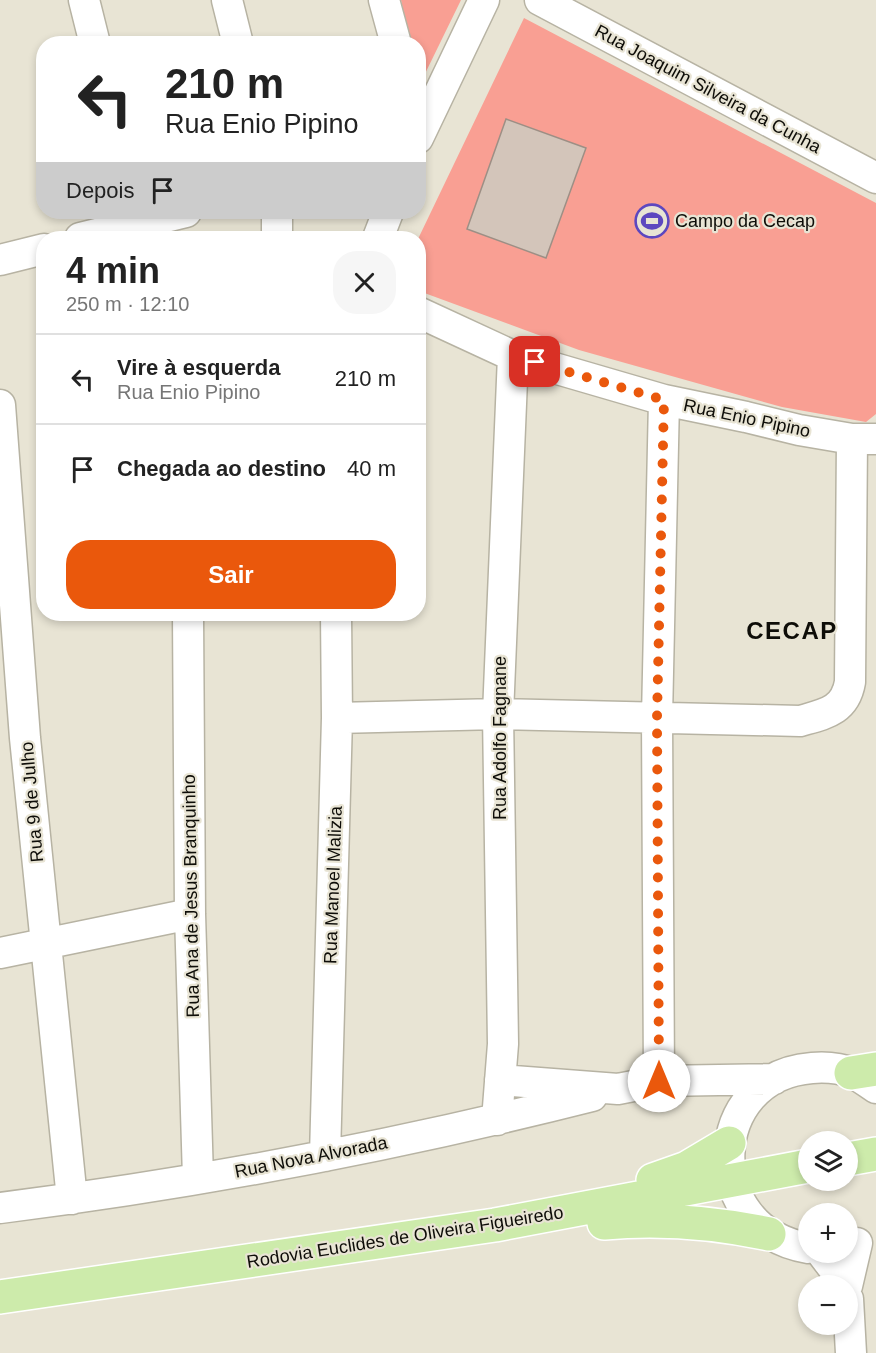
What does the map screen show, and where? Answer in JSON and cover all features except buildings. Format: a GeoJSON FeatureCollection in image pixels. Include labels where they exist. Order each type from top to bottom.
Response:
{"type":"FeatureCollection","features":[{"type":"Feature","properties":{"kind":"main road"},"geometry":{"type":"LineString","coordinates":[[582,1210],[624,1187],[687,1168],[733,1130]]}},
{"type":"Feature","properties":{"kind":"main road"},"geometry":{"type":"LineString","coordinates":[[858,1157],[876,1154]]}},
{"type":"Feature","properties":{"kind":"main road","name":"Rodovia Euclides de Oliveira Figueiredo"},"geometry":{"type":"LineString","coordinates":[[0,1297],[495,1225],[798,1169]]}},
{"type":"Feature","properties":{"kind":"main road"},"geometry":{"type":"LineString","coordinates":[[495,1225],[552,1232],[607,1223],[646,1220],[680,1221],[735,1226],[769,1234]]}},
{"type":"Feature","properties":{"kind":"street"},"geometry":{"type":"LineString","coordinates":[[84,0],[93,36]]}},
{"type":"Feature","properties":{"kind":"street"},"geometry":{"type":"LineString","coordinates":[[227,0],[236,36]]}},
{"type":"Feature","properties":{"kind":"street"},"geometry":{"type":"LineString","coordinates":[[384,0],[394,36]]}},
{"type":"Feature","properties":{"kind":"street"},"geometry":{"type":"LineString","coordinates":[[426,117],[484,0]]}},
{"type":"Feature","properties":{"kind":"street","name":"Rua Joaquim Silveira da Cunha"},"geometry":{"type":"LineString","coordinates":[[540,0],[876,178]]}},
{"type":"Feature","properties":{"kind":"street"},"geometry":{"type":"LineString","coordinates":[[100,231],[134,219]]}},
{"type":"Feature","properties":{"kind":"street"},"geometry":{"type":"LineString","coordinates":[[161,219],[182,221]]}},
{"type":"Feature","properties":{"kind":"street"},"geometry":{"type":"LineString","coordinates":[[0,260],[36,251]]}},
{"type":"Feature","properties":{"kind":"street","name":"Rua Enio Pipino"},"geometry":{"type":"LineString","coordinates":[[426,316],[513,356],[664,400],[799,430],[864,439]]}},
{"type":"Feature","properties":{"kind":"street","name":"Rua Adolfo Fagnane"},"geometry":{"type":"LineString","coordinates":[[497,1120],[503,1044],[498,714],[513,356]]}},
{"type":"Feature","properties":{"kind":"street"},"geometry":{"type":"LineString","coordinates":[[664,400],[657,718],[673,1080]]}},
{"type":"Feature","properties":{"kind":"street","name":"Rua 9 de Julho"},"geometry":{"type":"LineString","coordinates":[[0,405],[13,740],[45,943],[72,1199]]}},
{"type":"Feature","properties":{"kind":"street"},"geometry":{"type":"LineString","coordinates":[[337,718],[498,714],[800,721],[835,710],[858,686],[864,439]]}},
{"type":"Feature","properties":{"kind":"street","name":"Rua Ana de Jesus Branquinho"},"geometry":{"type":"LineString","coordinates":[[188,621],[190,914],[198,1178]]}},
{"type":"Feature","properties":{"kind":"street","name":"Rua Manoel Malizia"},"geometry":{"type":"LineString","coordinates":[[325,1155],[337,718],[336,621]]}},
{"type":"Feature","properties":{"kind":"street"},"geometry":{"type":"LineString","coordinates":[[0,953],[190,914]]}},
{"type":"Feature","properties":{"kind":"street"},"geometry":{"type":"LineString","coordinates":[[733,1130],[753,1096],[774,1079],[798,1069],[825,1067],[868,1076]]}},
{"type":"Feature","properties":{"kind":"street"},"geometry":{"type":"LineString","coordinates":[[500,1080],[618,1089],[673,1080],[774,1079]]}},
{"type":"Feature","properties":{"kind":"street"},"geometry":{"type":"LineString","coordinates":[[673,1080],[702,1083],[714,1090],[733,1130],[731,1181],[740,1201],[752,1220],[769,1234],[798,1246]]}},
{"type":"Feature","properties":{"kind":"street","name":"Rua Nova Alvorada"},"geometry":{"type":"LineString","coordinates":[[0,1208],[72,1199],[325,1155],[497,1120],[618,1089]]}},
{"type":"Feature","properties":{"kind":"street"},"geometry":{"type":"LineString","coordinates":[[850,1275],[860,1239]]}},
{"type":"Feature","properties":{"kind":"street"},"geometry":{"type":"LineString","coordinates":[[829,1263],[839,1275]]}},
{"type":"Feature","properties":{"kind":"street"},"geometry":{"type":"LineString","coordinates":[[850,1335],[851,1353]]}},
{"type":"Feature","properties":{"kind":"shaded area"},"geometry":{"type":"Polygon","coordinates":[[[401,0],[461,0],[426,72],[426,36],[409,36],[401,0]]]}},
{"type":"Feature","properties":{"kind":"shaded area","name":"Campo da Cecap"},"geometry":{"type":"Polygon","coordinates":[[[524,18],[876,203],[876,414],[866,422],[782,407],[579,350],[426,294],[426,231],[422,231],[524,18]]]}},
{"type":"Feature","properties":{"kind":"place","name":"Campo da Cecap"},"geometry":{"type":"Point","coordinates":[652,221]}},
{"type":"Feature","properties":{"kind":"district","name":"CECAP"},"geometry":{"type":"Point","coordinates":[792,631]}},
{"type":"Feature","properties":{"kind":"route"},"geometry":{"type":"LineString","coordinates":[[535,362],[664,400],[657,718],[659,1081]]}}]}
